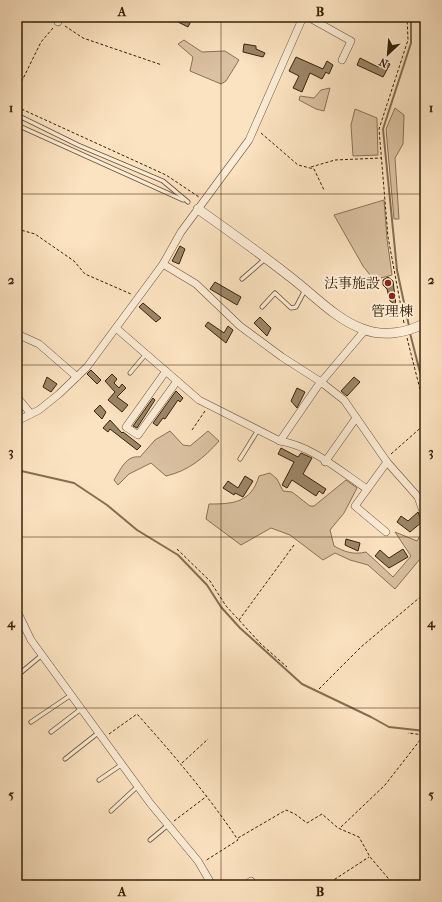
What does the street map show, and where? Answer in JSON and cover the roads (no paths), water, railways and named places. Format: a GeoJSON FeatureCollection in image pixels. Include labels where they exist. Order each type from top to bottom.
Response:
{"type":"FeatureCollection","features":[{"type":"Feature","properties":{"kind":"street"},"geometry":{"type":"LineString","coordinates":[[17,421],[31,414],[60,394],[87,367],[164,264],[181,232],[249,140],[303,17]]}},
{"type":"Feature","properties":{"kind":"street"},"geometry":{"type":"LineString","coordinates":[[308,17],[351,42],[342,60]]}},
{"type":"Feature","properties":{"kind":"street"},"geometry":{"type":"LineString","coordinates":[[198,209],[306,289],[346,322],[365,330],[393,333],[406,331],[425,323]]}},
{"type":"Feature","properties":{"kind":"street"},"geometry":{"type":"LineString","coordinates":[[164,264],[196,284],[240,326],[282,358],[321,382],[344,400],[386,461],[418,497],[425,517]]}},
{"type":"Feature","properties":{"kind":"street"},"geometry":{"type":"LineString","coordinates":[[116,328],[199,400],[280,441],[295,443],[367,489]]}},
{"type":"Feature","properties":{"kind":"street"},"geometry":{"type":"LineString","coordinates":[[280,441],[321,382],[365,330]]}},
{"type":"Feature","properties":{"kind":"street"},"geometry":{"type":"LineString","coordinates":[[17,334],[39,344],[77,377]]}},
{"type":"Feature","properties":{"kind":"street"},"geometry":{"type":"LineString","coordinates":[[166,371],[126,427],[138,435],[177,381]]}},
{"type":"Feature","properties":{"kind":"street"},"geometry":{"type":"LineString","coordinates":[[17,397],[31,414]]}},
{"type":"Feature","properties":{"kind":"street"},"geometry":{"type":"LineString","coordinates":[[325,462],[356,418]]}},
{"type":"Feature","properties":{"kind":"street"},"geometry":{"type":"LineString","coordinates":[[386,461],[355,506],[386,532]]}},
{"type":"Feature","properties":{"kind":"street"},"geometry":{"type":"LineString","coordinates":[[17,611],[24,627],[42,655],[122,765],[200,864],[212,885]]}},
{"type":"Feature","properties":{"kind":"street"},"geometry":{"type":"LineString","coordinates":[[244,885],[251,881],[254,885]]}},
{"type":"Feature","properties":{"kind":"lane"},"geometry":{"type":"LineString","coordinates":[[17,115],[78,145],[163,182],[188,202],[17,125]]}},
{"type":"Feature","properties":{"kind":"lane"},"geometry":{"type":"LineString","coordinates":[[242,279],[266,259]]}},
{"type":"Feature","properties":{"kind":"lane"},"geometry":{"type":"LineString","coordinates":[[262,307],[275,293],[291,308],[296,307],[306,289]]}},
{"type":"Feature","properties":{"kind":"lane"},"geometry":{"type":"LineString","coordinates":[[130,373],[146,353]]}},
{"type":"Feature","properties":{"kind":"lane"},"geometry":{"type":"LineString","coordinates":[[240,459],[258,430]]}},
{"type":"Feature","properties":{"kind":"lane"},"geometry":{"type":"LineString","coordinates":[[17,632],[24,627]]}},
{"type":"Feature","properties":{"kind":"lane"},"geometry":{"type":"LineString","coordinates":[[18,675],[42,655]]}},
{"type":"Feature","properties":{"kind":"lane"},"geometry":{"type":"LineString","coordinates":[[31,722],[71,695]]}},
{"type":"Feature","properties":{"kind":"lane"},"geometry":{"type":"LineString","coordinates":[[51,732],[81,709]]}},
{"type":"Feature","properties":{"kind":"lane"},"geometry":{"type":"LineString","coordinates":[[65,759],[101,736]]}},
{"type":"Feature","properties":{"kind":"lane"},"geometry":{"type":"LineString","coordinates":[[99,780],[122,765]]}},
{"type":"Feature","properties":{"kind":"lane"},"geometry":{"type":"LineString","coordinates":[[112,811],[138,786]]}},
{"type":"Feature","properties":{"kind":"lane"},"geometry":{"type":"LineString","coordinates":[[150,840],[168,825]]}},
{"type":"Feature","properties":{"kind":"waterway"},"geometry":{"type":"LineString","coordinates":[[409,326],[397,270],[383,129],[411,43],[411,17]]}},
{"type":"Feature","properties":{"kind":"waterway"},"geometry":{"type":"LineString","coordinates":[[410,333],[425,392]]}},
{"type":"Feature","properties":{"kind":"waterway"},"geometry":{"type":"LineString","coordinates":[[17,470],[74,483],[107,505],[137,530],[178,555],[207,585],[221,607],[240,628],[302,684],[389,727],[425,731]]}},
{"type":"Feature","properties":{"kind":"waterway"},"geometry":{"type":"LineString","coordinates":[[17,877],[23,885]]}},
{"type":"Feature","properties":{"kind":"place","name":"法事施設"},"geometry":{"type":"Point","coordinates":[388,283]}},
{"type":"Feature","properties":{"kind":"place","name":"管理棟"},"geometry":{"type":"Point","coordinates":[392,296]}}]}
